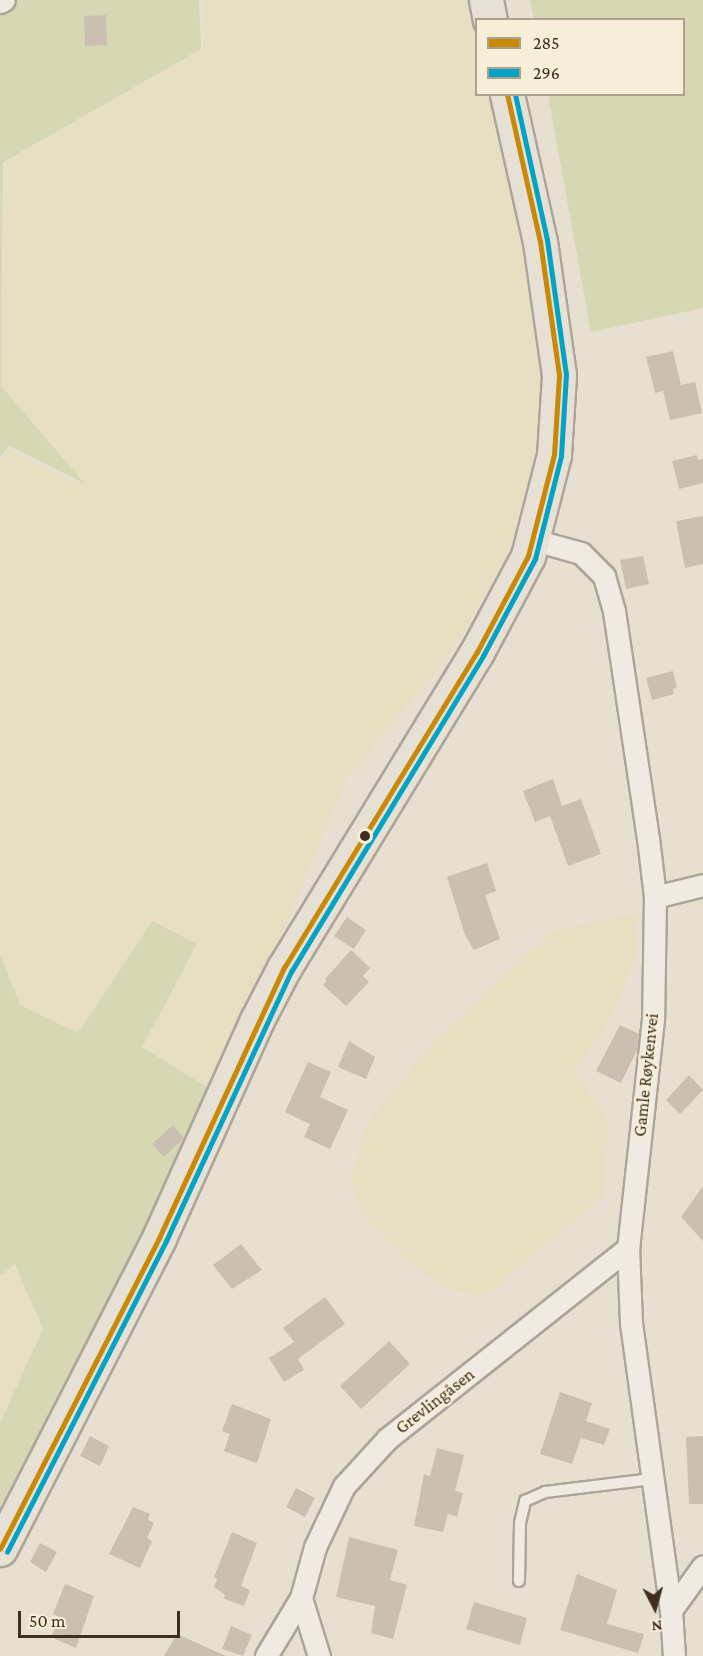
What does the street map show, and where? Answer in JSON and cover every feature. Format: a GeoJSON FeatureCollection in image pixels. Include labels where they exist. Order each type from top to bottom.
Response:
{"type":"FeatureCollection","features":[{"type":"Feature","properties":{"kind":"main road"},"geometry":{"type":"LineString","coordinates":[[486,0],[490,18]]}},
{"type":"Feature","properties":{"kind":"main road"},"geometry":{"type":"LineString","coordinates":[[0,1549],[174,1207],[257,1020],[343,867],[493,626],[534,540],[554,455],[559,375],[540,242],[507,96]]}},
{"type":"Feature","properties":{"kind":"street","name":"Gamle Røykenvei"},"geometry":{"type":"LineString","coordinates":[[534,540],[582,553],[604,576],[614,611],[655,897],[653,1019],[628,1248],[631,1323],[671,1610],[674,1656]]}},
{"type":"Feature","properties":{"kind":"street"},"geometry":{"type":"LineString","coordinates":[[655,897],[703,885]]}},
{"type":"Feature","properties":{"kind":"street","name":"Grevlingåsen"},"geometry":{"type":"LineString","coordinates":[[266,1656],[301,1598],[315,1547],[344,1486],[387,1439],[628,1248]]}},
{"type":"Feature","properties":{"kind":"street"},"geometry":{"type":"LineString","coordinates":[[671,1610],[703,1566]]}},
{"type":"Feature","properties":{"kind":"street"},"geometry":{"type":"LineString","coordinates":[[301,1598],[319,1656]]}},
{"type":"Feature","properties":{"kind":"lane"},"geometry":{"type":"LineString","coordinates":[[519,1581],[520,1523],[525,1502],[545,1492],[652,1479]]}},
{"type":"Feature","properties":{"kind":"shaded area"},"geometry":{"type":"Polygon","coordinates":[[[202,0],[473,0],[476,18],[475,96],[494,96],[543,305],[544,428],[506,556],[455,647],[347,779],[215,1092],[142,1047],[197,944],[152,921],[78,1033],[20,1005],[0,954],[0,462],[10,449],[79,485],[1,389],[6,159],[203,48],[202,0]]]}},
{"type":"Feature","properties":{"kind":"shaded area"},"geometry":{"type":"Polygon","coordinates":[[[639,912],[635,958],[610,1020],[575,1071],[607,1119],[605,1195],[484,1297],[443,1286],[412,1264],[361,1213],[351,1179],[366,1124],[429,1047],[550,932],[639,912]]]}},
{"type":"Feature","properties":{"kind":"shaded area"},"geometry":{"type":"Polygon","coordinates":[[[15,1263],[43,1329],[0,1423],[0,1276],[15,1263]]]}},
{"type":"Feature","properties":{"kind":"green space"},"geometry":{"type":"Polygon","coordinates":[[[0,0],[199,0],[201,49],[3,162],[1,386],[84,483],[9,446],[0,457],[0,0]]]}},
{"type":"Feature","properties":{"kind":"green space"},"geometry":{"type":"Polygon","coordinates":[[[530,0],[703,0],[703,308],[591,332],[548,96],[685,96],[685,18],[534,18],[530,0]]]}},
{"type":"Feature","properties":{"kind":"green space"},"geometry":{"type":"Polygon","coordinates":[[[152,921],[197,944],[142,1047],[215,1092],[0,1528],[0,1423],[43,1329],[15,1264],[0,1276],[0,954],[20,1005],[78,1033],[152,921]]]}},
{"type":"Feature","properties":{"kind":"building"},"geometry":{"type":"Polygon","coordinates":[[[106,15],[107,45],[85,46],[84,16],[106,15]]]}},
{"type":"Feature","properties":{"kind":"building"},"geometry":{"type":"Polygon","coordinates":[[[673,351],[681,385],[695,382],[702,413],[670,420],[663,391],[655,393],[646,357],[673,351]]]}},
{"type":"Feature","properties":{"kind":"building"},"geometry":{"type":"Polygon","coordinates":[[[697,455],[698,460],[703,459],[703,483],[679,489],[672,461],[697,455]]]}},
{"type":"Feature","properties":{"kind":"building"},"geometry":{"type":"Polygon","coordinates":[[[703,516],[703,564],[685,568],[676,521],[703,516]]]}},
{"type":"Feature","properties":{"kind":"building"},"geometry":{"type":"Polygon","coordinates":[[[643,556],[649,584],[626,589],[620,560],[643,556]]]}},
{"type":"Feature","properties":{"kind":"building"},"geometry":{"type":"Polygon","coordinates":[[[673,671],[677,687],[673,689],[674,694],[652,700],[646,678],[673,671]]]}},
{"type":"Feature","properties":{"kind":"building"},"geometry":{"type":"Polygon","coordinates":[[[553,779],[562,806],[581,799],[601,854],[568,866],[550,816],[535,822],[523,791],[553,779]]]}},
{"type":"Feature","properties":{"kind":"building"},"geometry":{"type":"Polygon","coordinates":[[[487,863],[496,891],[485,895],[500,939],[474,950],[465,935],[447,877],[487,863]]]}},
{"type":"Feature","properties":{"kind":"building"},"geometry":{"type":"Polygon","coordinates":[[[347,917],[366,930],[354,949],[334,936],[347,917]]]}},
{"type":"Feature","properties":{"kind":"building"},"geometry":{"type":"Polygon","coordinates":[[[351,950],[370,968],[363,976],[369,982],[346,1006],[323,985],[327,981],[325,979],[351,950]]]}},
{"type":"Feature","properties":{"kind":"building"},"geometry":{"type":"Polygon","coordinates":[[[620,1025],[639,1034],[637,1050],[621,1083],[596,1071],[620,1025]]]}},
{"type":"Feature","properties":{"kind":"building"},"geometry":{"type":"Polygon","coordinates":[[[349,1041],[375,1057],[366,1079],[338,1067],[349,1041]]]}},
{"type":"Feature","properties":{"kind":"building"},"geometry":{"type":"Polygon","coordinates":[[[308,1062],[331,1072],[320,1097],[348,1110],[330,1149],[304,1137],[310,1124],[285,1112],[308,1062]]]}},
{"type":"Feature","properties":{"kind":"building"},"geometry":{"type":"Polygon","coordinates":[[[689,1075],[703,1090],[680,1114],[666,1100],[689,1075]]]}},
{"type":"Feature","properties":{"kind":"building"},"geometry":{"type":"Polygon","coordinates":[[[173,1125],[184,1138],[164,1157],[152,1144],[173,1125]]]}},
{"type":"Feature","properties":{"kind":"building"},"geometry":{"type":"Polygon","coordinates":[[[703,1186],[703,1241],[681,1217],[703,1186]]]}},
{"type":"Feature","properties":{"kind":"building"},"geometry":{"type":"Polygon","coordinates":[[[241,1244],[262,1270],[232,1289],[213,1265],[241,1244]]]}},
{"type":"Feature","properties":{"kind":"building"},"geometry":{"type":"Polygon","coordinates":[[[325,1297],[345,1324],[298,1359],[304,1370],[284,1382],[269,1358],[294,1342],[283,1328],[325,1297]]]}},
{"type":"Feature","properties":{"kind":"building"},"geometry":{"type":"Polygon","coordinates":[[[389,1341],[410,1364],[361,1409],[340,1386],[389,1341]]]}},
{"type":"Feature","properties":{"kind":"building"},"geometry":{"type":"Polygon","coordinates":[[[560,1392],[592,1403],[586,1421],[610,1429],[604,1445],[581,1438],[572,1464],[540,1454],[560,1392]]]}},
{"type":"Feature","properties":{"kind":"building"},"geometry":{"type":"Polygon","coordinates":[[[232,1404],[271,1419],[257,1463],[224,1451],[230,1434],[222,1431],[232,1404]]]}},
{"type":"Feature","properties":{"kind":"building"},"geometry":{"type":"Polygon","coordinates":[[[90,1436],[109,1446],[100,1466],[80,1456],[90,1436]]]}},
{"type":"Feature","properties":{"kind":"building"},"geometry":{"type":"Polygon","coordinates":[[[703,1436],[703,1504],[689,1504],[686,1437],[703,1436]]]}},
{"type":"Feature","properties":{"kind":"building"},"geometry":{"type":"Polygon","coordinates":[[[437,1448],[464,1455],[455,1491],[463,1493],[457,1517],[448,1514],[443,1532],[414,1526],[424,1474],[430,1476],[437,1448]]]}},
{"type":"Feature","properties":{"kind":"building"},"geometry":{"type":"Polygon","coordinates":[[[296,1488],[315,1498],[305,1517],[286,1507],[296,1488]]]}},
{"type":"Feature","properties":{"kind":"building"},"geometry":{"type":"Polygon","coordinates":[[[133,1507],[150,1514],[148,1520],[154,1523],[147,1538],[152,1541],[140,1568],[109,1554],[133,1507]]]}},
{"type":"Feature","properties":{"kind":"building"},"geometry":{"type":"Polygon","coordinates":[[[232,1532],[257,1543],[241,1586],[250,1590],[244,1606],[224,1599],[225,1595],[214,1587],[217,1579],[214,1577],[232,1532]]]}},
{"type":"Feature","properties":{"kind":"building"},"geometry":{"type":"Polygon","coordinates":[[[349,1537],[398,1550],[390,1580],[407,1585],[393,1639],[371,1633],[375,1606],[336,1597],[349,1537]]]}},
{"type":"Feature","properties":{"kind":"building"},"geometry":{"type":"Polygon","coordinates":[[[40,1543],[57,1552],[46,1572],[30,1562],[40,1543]]]}},
{"type":"Feature","properties":{"kind":"building"},"geometry":{"type":"Polygon","coordinates":[[[577,1574],[617,1590],[607,1624],[644,1634],[638,1653],[560,1630],[577,1574]]]}},
{"type":"Feature","properties":{"kind":"building"},"geometry":{"type":"Polygon","coordinates":[[[65,1584],[94,1596],[76,1648],[51,1637],[60,1617],[53,1614],[65,1584]]]}},
{"type":"Feature","properties":{"kind":"building"},"geometry":{"type":"Polygon","coordinates":[[[474,1602],[527,1618],[520,1645],[466,1629],[474,1602]]]}},
{"type":"Feature","properties":{"kind":"building"},"geometry":{"type":"Polygon","coordinates":[[[231,1626],[252,1635],[243,1656],[222,1649],[231,1626]]]}},
{"type":"Feature","properties":{"kind":"building"},"geometry":{"type":"Polygon","coordinates":[[[177,1634],[226,1656],[164,1656],[177,1634]]]}},
{"type":"Feature","properties":{"kind":"transit line","name":"285"},"geometry":{"type":"LineString","coordinates":[[0,1549],[159,1238],[284,968],[477,652],[528,556],[554,455],[559,375],[540,242],[507,96]]}},
{"type":"Feature","properties":{"kind":"transit line","name":"296"},"geometry":{"type":"LineString","coordinates":[[7,1552],[166,1241],[291,972],[483,656],[535,559],[561,456],[566,375],[547,240],[515,96]]}}]}
